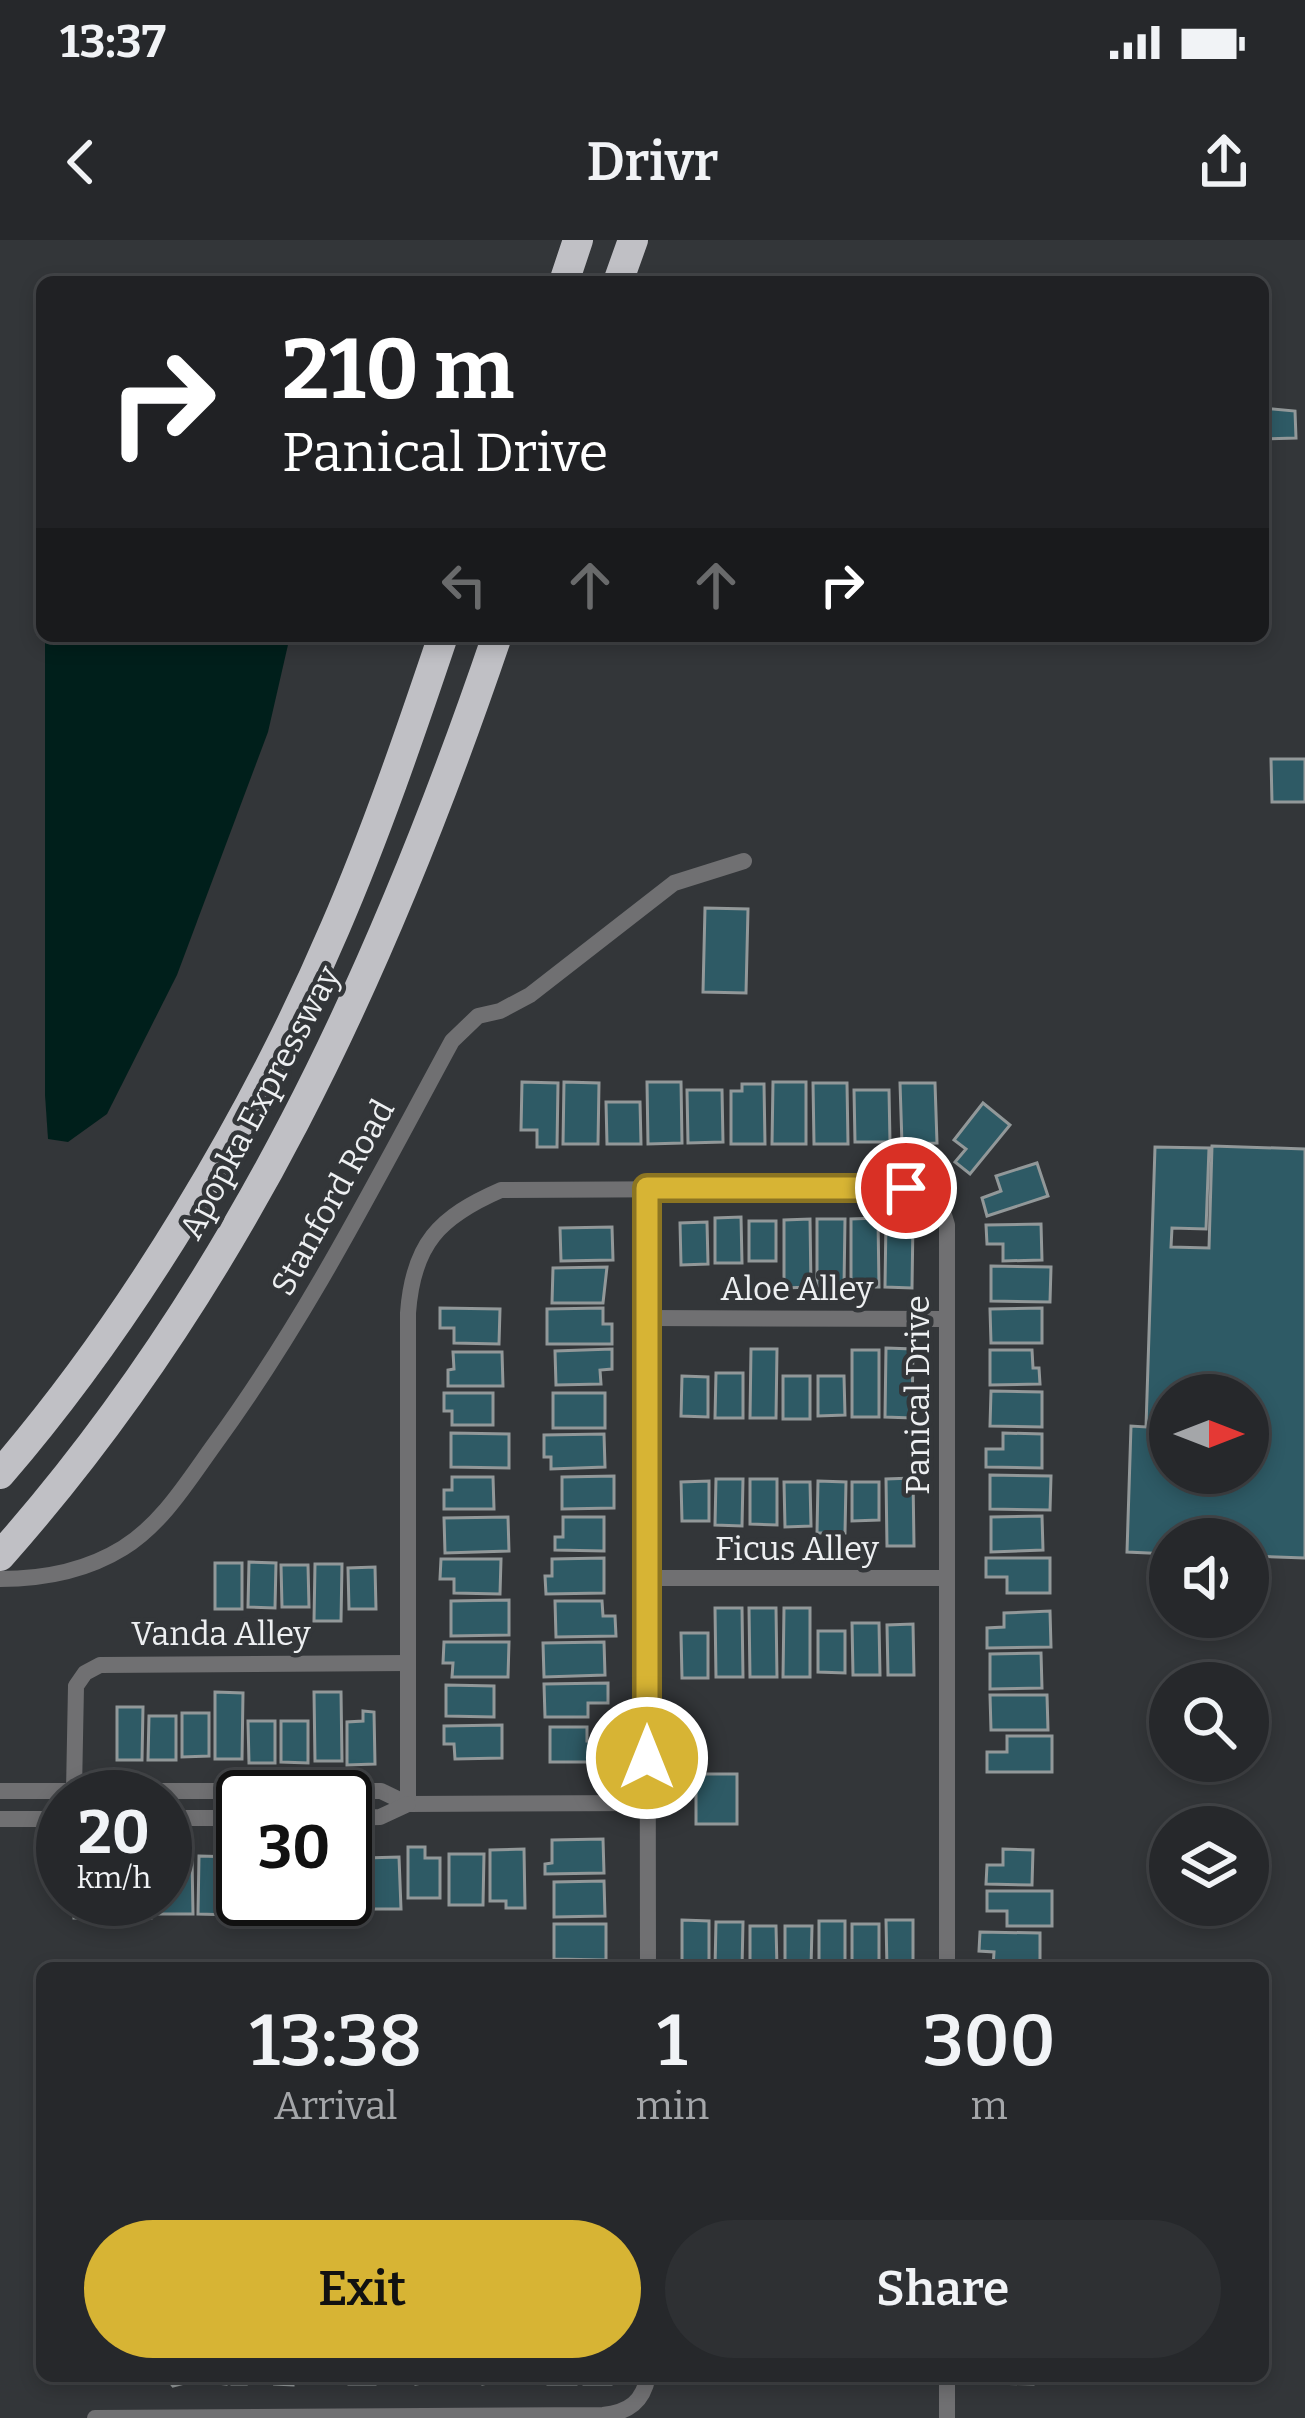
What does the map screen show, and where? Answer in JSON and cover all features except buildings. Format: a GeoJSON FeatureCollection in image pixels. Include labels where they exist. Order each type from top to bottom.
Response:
{"type":"FeatureCollection","features":[{"type":"Feature","properties":{"kind":"highway"},"geometry":{"type":"LineString","coordinates":[[566,276],[578,240]]}},
{"type":"Feature","properties":{"kind":"highway"},"geometry":{"type":"LineString","coordinates":[[620,276],[633,240]]}},
{"type":"Feature","properties":{"kind":"highway","name":"Apopka Expressway"},"geometry":{"type":"LineString","coordinates":[[9,1463],[137,1288],[203,1185],[276,1050],[334,929],[441,642]]}},
{"type":"Feature","properties":{"kind":"highway","name":"Apopka Expressway"},"geometry":{"type":"LineString","coordinates":[[0,1556],[135,1387],[261,1186],[369,974],[419,854],[495,642]]}},
{"type":"Feature","properties":{"kind":"street","name":"Stanford Road"},"geometry":{"type":"LineString","coordinates":[[0,1579],[44,1578],[86,1566],[125,1547],[168,1508],[267,1372],[333,1262],[452,1041],[478,1016],[500,1011],[530,994],[674,883],[744,861]]}},
{"type":"Feature","properties":{"kind":"street"},"geometry":{"type":"LineString","coordinates":[[647,1188],[648,1962]]}},
{"type":"Feature","properties":{"kind":"street","name":"Panical Drive"},"geometry":{"type":"LineString","coordinates":[[408,1804],[407,1313],[416,1265],[430,1238],[450,1216],[501,1190],[924,1191],[938,1201],[947,1225],[947,1962]]}},
{"type":"Feature","properties":{"kind":"street","name":"Aloe Alley"},"geometry":{"type":"LineString","coordinates":[[647,1318],[947,1318]]}},
{"type":"Feature","properties":{"kind":"street","name":"Ficus Alley"},"geometry":{"type":"LineString","coordinates":[[647,1578],[947,1579]]}},
{"type":"Feature","properties":{"kind":"street","name":"Vanda Alley"},"geometry":{"type":"LineString","coordinates":[[74,1770],[76,1686],[100,1665],[408,1663]]}},
{"type":"Feature","properties":{"kind":"street"},"geometry":{"type":"LineString","coordinates":[[0,1791],[36,1791]]}},
{"type":"Feature","properties":{"kind":"street"},"geometry":{"type":"LineString","coordinates":[[192,1791],[381,1791],[408,1804]]}},
{"type":"Feature","properties":{"kind":"street"},"geometry":{"type":"LineString","coordinates":[[372,1817],[408,1804],[647,1804]]}},
{"type":"Feature","properties":{"kind":"street"},"geometry":{"type":"LineString","coordinates":[[0,1819],[36,1819]]}},
{"type":"Feature","properties":{"kind":"street"},"geometry":{"type":"LineString","coordinates":[[94,2418],[623,2413],[638,2402],[646,2382]]}},
{"type":"Feature","properties":{"kind":"street"},"geometry":{"type":"LineString","coordinates":[[947,2382],[947,2418]]}},
{"type":"Feature","properties":{"kind":"shaded area"},"geometry":{"type":"Polygon","coordinates":[[[45,642],[289,642],[268,732],[177,975],[107,1114],[68,1142],[48,1139],[45,642]]]}},
{"type":"Feature","properties":{"kind":"route"},"geometry":{"type":"LineString","coordinates":[[647,1758],[647,1188],[906,1188]]}}]}
